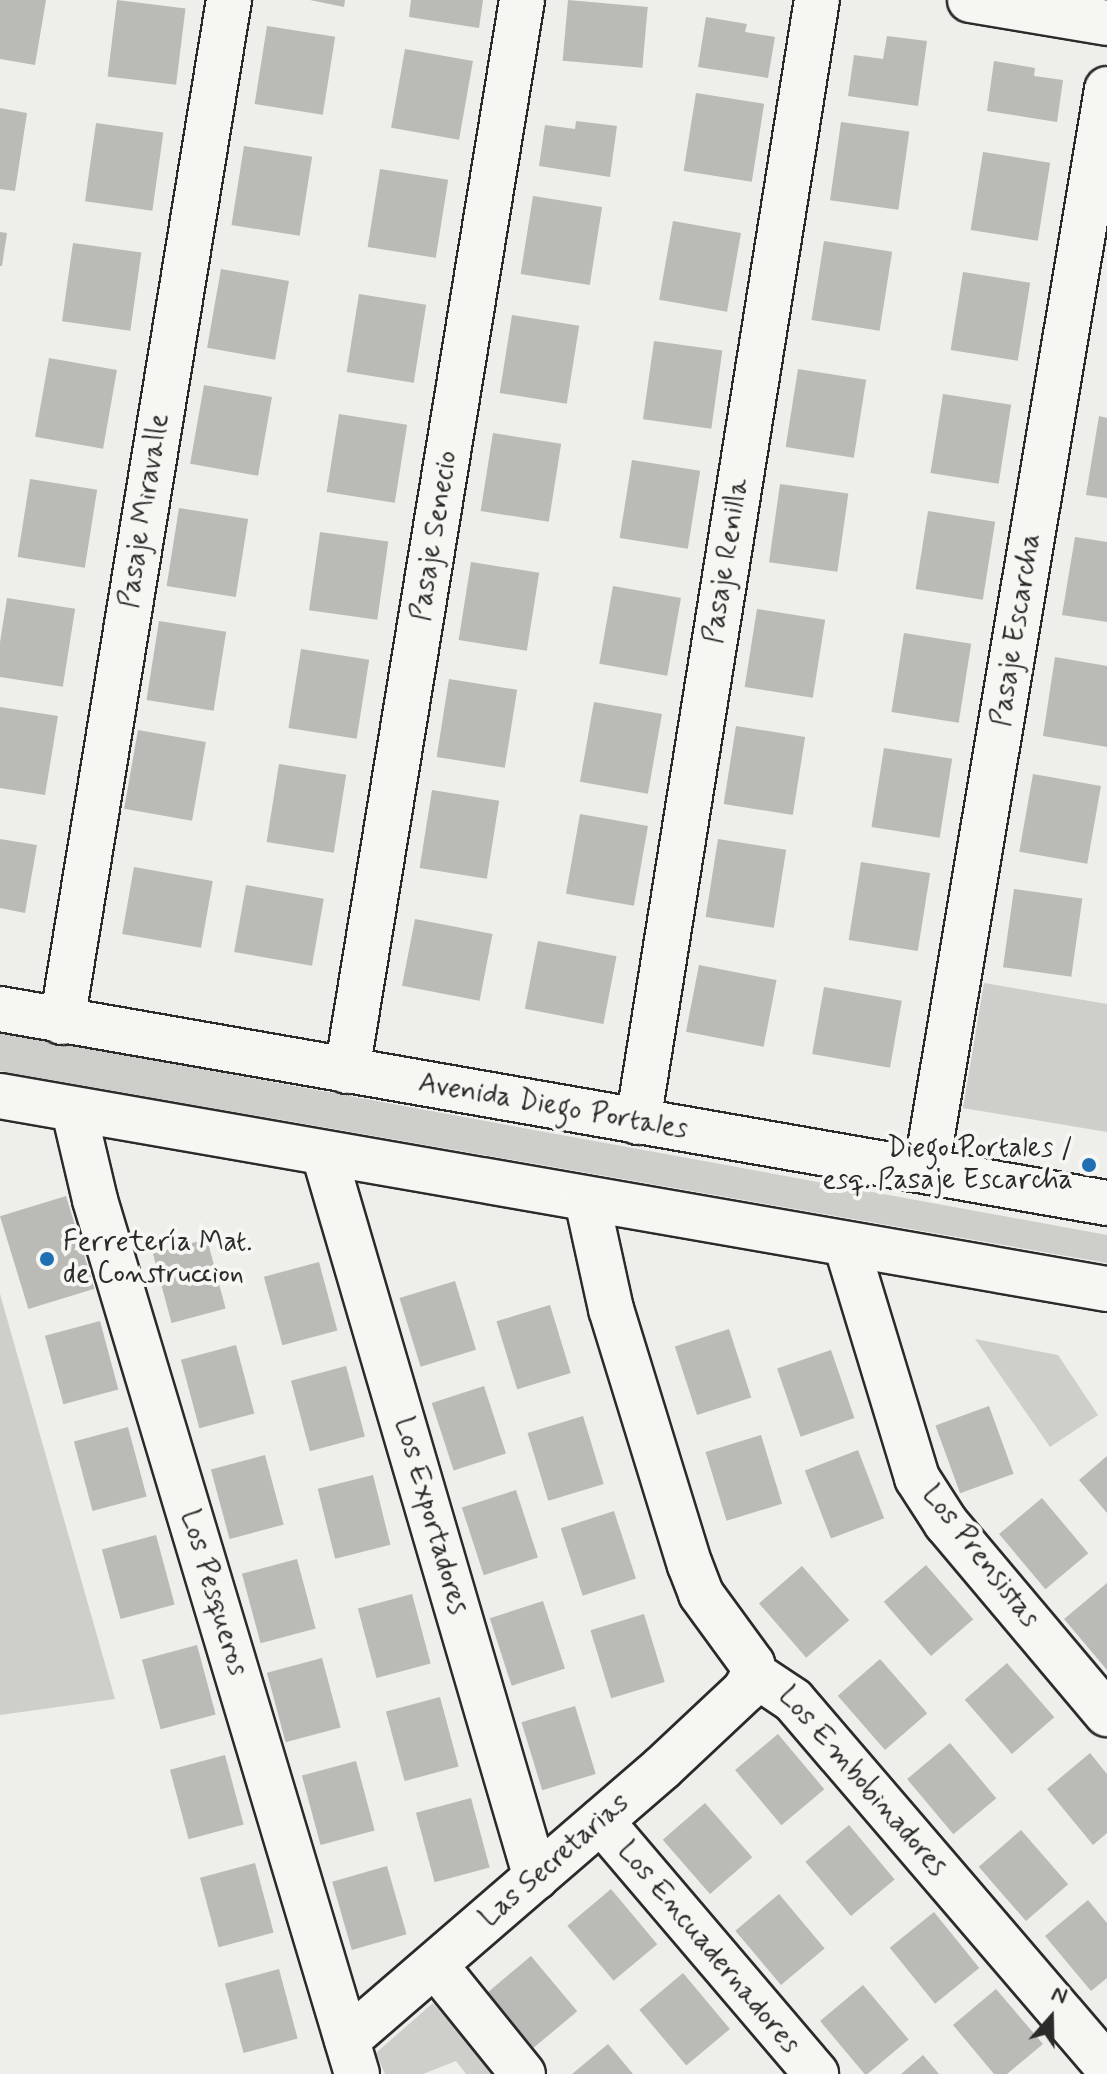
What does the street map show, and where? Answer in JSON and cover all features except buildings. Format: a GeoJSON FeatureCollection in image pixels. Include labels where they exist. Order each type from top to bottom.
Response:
{"type":"FeatureCollection","features":[{"type":"Feature","properties":{"kind":"street","name":"Pasaje Miravalle"},"geometry":{"type":"LineString","coordinates":[[62,1022],[229,0]]}},
{"type":"Feature","properties":{"kind":"street","name":"Pasaje Senecio"},"geometry":{"type":"LineString","coordinates":[[347,1071],[522,0]]}},
{"type":"Feature","properties":{"kind":"street","name":"Pasaje Renilla"},"geometry":{"type":"LineString","coordinates":[[638,1122],[817,0]]}},
{"type":"Feature","properties":{"kind":"street"},"geometry":{"type":"LineString","coordinates":[[970,0],[1107,23]]}},
{"type":"Feature","properties":{"kind":"street","name":"Pasaje Escarcha"},"geometry":{"type":"LineString","coordinates":[[926,1171],[1107,89]]}},
{"type":"Feature","properties":{"kind":"street","name":"Avenida Diego Portales"},"geometry":{"type":"LineString","coordinates":[[0,1009],[1107,1203]]}},
{"type":"Feature","properties":{"kind":"street"},"geometry":{"type":"LineString","coordinates":[[0,1096],[1107,1289]]}},
{"type":"Feature","properties":{"kind":"street","name":"Los Pesqueros"},"geometry":{"type":"LineString","coordinates":[[74,1111],[95,1200],[352,2057]]}},
{"type":"Feature","properties":{"kind":"street","name":"Los Exportadores"},"geometry":{"type":"LineString","coordinates":[[324,1154],[536,1878]]}},
{"type":"Feature","properties":{"kind":"street","name":"Los Embobinadores"},"geometry":{"type":"LineString","coordinates":[[587,1200],[611,1309],[690,1565],[707,1604],[752,1664],[754,1674],[793,1700],[1107,2066]]}},
{"type":"Feature","properties":{"kind":"street","name":"Los Prensistas"},"geometry":{"type":"LineString","coordinates":[[846,1244],[917,1478],[946,1523],[1107,1714]]}},
{"type":"Feature","properties":{"kind":"street","name":"Las Secretarias"},"geometry":{"type":"LineString","coordinates":[[352,2057],[435,1965],[601,1821],[745,1690],[754,1674]]}},
{"type":"Feature","properties":{"kind":"street","name":"Los Encuadernadores"},"geometry":{"type":"LineString","coordinates":[[601,1821],[816,2074]]}},
{"type":"Feature","properties":{"kind":"street"},"geometry":{"type":"LineString","coordinates":[[435,1965],[523,2074]]}},
{"type":"Feature","properties":{"kind":"shaded area"},"geometry":{"type":"Polygon","coordinates":[[[984,983],[1107,1004],[1107,1132],[963,1108],[984,983]]]}},
{"type":"Feature","properties":{"kind":"shaded area"},"geometry":{"type":"Polygon","coordinates":[[[0,1032],[1107,1235],[1107,1263],[0,1071],[0,1032]]]}},
{"type":"Feature","properties":{"kind":"shaded area"},"geometry":{"type":"Polygon","coordinates":[[[0,1294],[115,1699],[0,1715],[0,1294]]]}},
{"type":"Feature","properties":{"kind":"shaded area"},"geometry":{"type":"Polygon","coordinates":[[[975,1339],[1058,1355],[1098,1415],[1050,1447],[975,1339]]]}},
{"type":"Feature","properties":{"kind":"shaded area"},"geometry":{"type":"Polygon","coordinates":[[[433,2003],[494,2074],[466,2074],[456,2061],[423,2074],[385,2074],[376,2053],[433,2003]]]}},
{"type":"Feature","properties":{"kind":"place","name":"Diego Portales / esq. Pasaje Escarcha"},"geometry":{"type":"Point","coordinates":[1089,1165]}},
{"type":"Feature","properties":{"kind":"place","name":"Ferretería Mat. de Construccion"},"geometry":{"type":"Point","coordinates":[47,1259]}}]}
